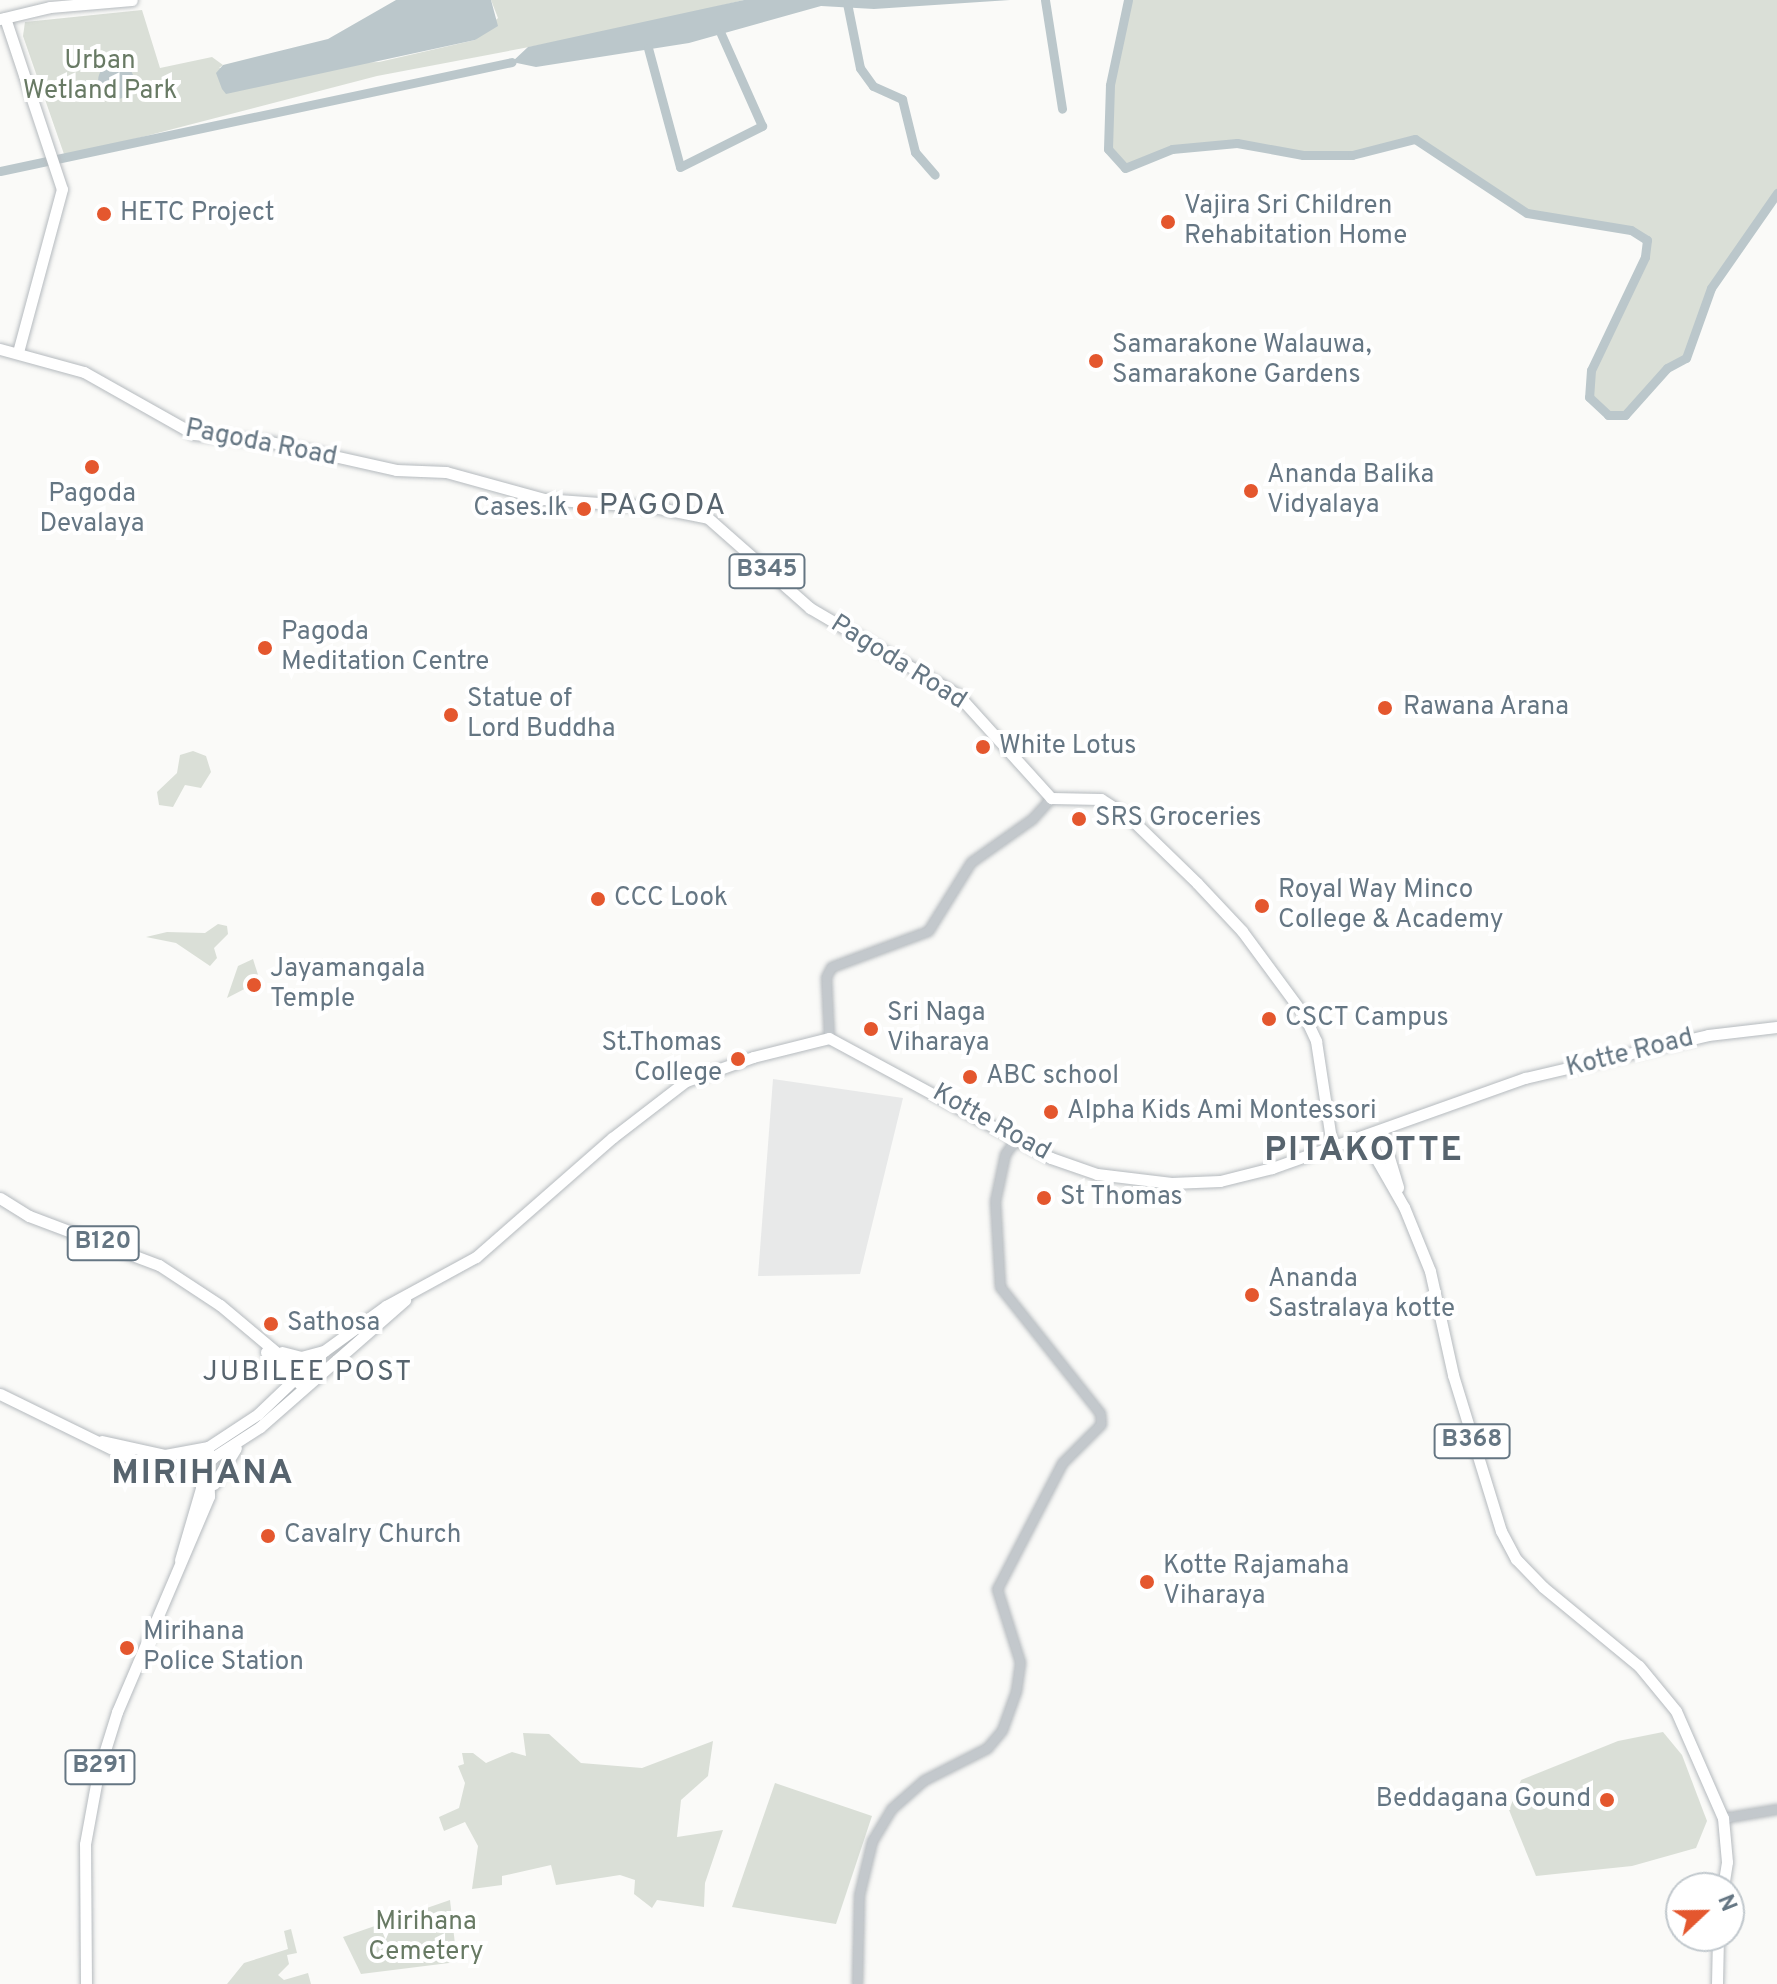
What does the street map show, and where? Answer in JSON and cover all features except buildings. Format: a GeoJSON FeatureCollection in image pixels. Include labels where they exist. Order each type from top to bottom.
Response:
{"type":"FeatureCollection","features":[{"type":"Feature","properties":{"kind":"main road"},"geometry":{"type":"LineString","coordinates":[[18,352],[62,189],[53,151],[3,19],[72,3],[132,0]]}},
{"type":"Feature","properties":{"kind":"main road","name":"Pagoda Road"},"geometry":{"type":"LineString","coordinates":[[0,349],[18,352],[105,382],[194,434],[271,442],[396,470],[446,472],[544,499],[654,507],[708,518],[810,608],[958,695],[1051,798]]}},
{"type":"Feature","properties":{"kind":"main road"},"geometry":{"type":"LineString","coordinates":[[1051,798],[1101,799],[1129,817],[1242,931],[1316,1041],[1332,1146]]}},
{"type":"Feature","properties":{"kind":"main road","name":"Kotte Road"},"geometry":{"type":"LineString","coordinates":[[829,1038],[1015,1140],[1097,1174],[1150,1184],[1231,1179],[1364,1137],[1525,1078],[1708,1035],[1777,1027]]}},
{"type":"Feature","properties":{"kind":"main road"},"geometry":{"type":"LineString","coordinates":[[272,1347],[297,1357],[324,1351],[414,1292],[476,1257],[568,1174],[686,1081],[753,1057],[829,1038]]}},
{"type":"Feature","properties":{"kind":"main road","name":"B368"},"geometry":{"type":"LineString","coordinates":[[1381,1131],[1404,1207],[1430,1271],[1453,1375],[1501,1531],[1516,1559],[1543,1587],[1655,1682],[1676,1711],[1723,1818],[1725,1872]]}},
{"type":"Feature","properties":{"kind":"main road","name":"B368"},"geometry":{"type":"LineString","coordinates":[[1364,1137],[1404,1207]]}},
{"type":"Feature","properties":{"kind":"main road","name":"B120"},"geometry":{"type":"LineString","coordinates":[[0,1198],[29,1216],[159,1265],[272,1347],[303,1380]]}},
{"type":"Feature","properties":{"kind":"main road"},"geometry":{"type":"LineString","coordinates":[[205,1454],[414,1292]]}},
{"type":"Feature","properties":{"kind":"main road","name":"B120"},"geometry":{"type":"LineString","coordinates":[[203,1295],[303,1380]]}},
{"type":"Feature","properties":{"kind":"main road"},"geometry":{"type":"LineString","coordinates":[[209,1496],[244,1438],[303,1380],[324,1351]]}},
{"type":"Feature","properties":{"kind":"main road"},"geometry":{"type":"LineString","coordinates":[[0,1394],[102,1441],[143,1453],[205,1454],[244,1438]]}},
{"type":"Feature","properties":{"kind":"main road","name":"B291"},"geometry":{"type":"LineString","coordinates":[[86,1984],[85,1844],[98,1773],[117,1712],[209,1496],[205,1454]]}},
{"type":"Feature","properties":{"kind":"main road","name":"B291"},"geometry":{"type":"LineString","coordinates":[[180,1564],[201,1488],[205,1454]]}},
{"type":"Feature","properties":{"kind":"main road"},"geometry":{"type":"LineString","coordinates":[[1717,1984],[1718,1952]]}},
{"type":"Feature","properties":{"kind":"street"},"geometry":{"type":"LineString","coordinates":[[829,1038],[826,977],[831,967],[928,931],[971,862],[1032,819],[1051,798]]}},
{"type":"Feature","properties":{"kind":"street"},"geometry":{"type":"LineString","coordinates":[[857,1984],[859,1895],[872,1841],[891,1809],[924,1780],[987,1748],[1002,1730],[1016,1691],[1020,1662],[997,1589],[1062,1463],[1101,1424],[1100,1413],[1000,1287],[995,1201],[1005,1154],[1015,1140]]}},
{"type":"Feature","properties":{"kind":"street"},"geometry":{"type":"LineString","coordinates":[[1723,1818],[1777,1809]]}},
{"type":"Feature","properties":{"kind":"shaded area"},"geometry":{"type":"Polygon","coordinates":[[[396,0],[491,0],[498,26],[475,40],[226,94],[222,89],[216,73],[223,65],[328,39],[396,0]]]}},
{"type":"Feature","properties":{"kind":"shaded area"},"geometry":{"type":"Polygon","coordinates":[[[744,0],[1010,0],[874,9],[821,6],[689,43],[536,67],[512,62],[528,47],[744,0]]]}},
{"type":"Feature","properties":{"kind":"shaded area"},"geometry":{"type":"Polygon","coordinates":[[[116,63],[129,68],[134,81],[129,94],[116,99],[103,94],[98,81],[103,68],[116,63]]]}},
{"type":"Feature","properties":{"kind":"shaded area"},"geometry":{"type":"Polygon","coordinates":[[[773,1079],[903,1098],[860,1274],[758,1276],[773,1079]]]}},
{"type":"Feature","properties":{"kind":"green space","name":"Urban Wetland Park"},"geometry":{"type":"Polygon","coordinates":[[[491,0],[744,0],[624,29],[377,76],[65,157],[23,36],[25,22],[142,10],[160,68],[212,57],[223,65],[219,68],[379,62],[475,40],[498,18],[491,0]]]}},
{"type":"Feature","properties":{"kind":"green space"},"geometry":{"type":"Polygon","coordinates":[[[1128,0],[1777,0],[1777,193],[1711,288],[1686,358],[1667,368],[1625,415],[1608,415],[1589,397],[1591,370],[1645,257],[1646,240],[1631,230],[1527,213],[1415,139],[1352,155],[1303,155],[1237,143],[1172,149],[1125,168],[1108,149],[1110,85],[1128,0]]]}},
{"type":"Feature","properties":{"kind":"green space"},"geometry":{"type":"Polygon","coordinates":[[[193,751],[206,756],[211,772],[201,788],[185,785],[173,807],[159,805],[157,792],[177,773],[180,755],[193,751]]]}},
{"type":"Feature","properties":{"kind":"green space"},"geometry":{"type":"Polygon","coordinates":[[[218,924],[227,926],[228,934],[214,948],[217,958],[210,966],[176,943],[146,937],[167,932],[205,933],[218,924]]]}},
{"type":"Feature","properties":{"kind":"green space"},"geometry":{"type":"Polygon","coordinates":[[[253,959],[260,981],[227,998],[238,966],[253,959]]]}},
{"type":"Feature","properties":{"kind":"green space","name":"Beddagana Gound"},"geometry":{"type":"Polygon","coordinates":[[[1663,1732],[1682,1755],[1707,1821],[1696,1848],[1632,1866],[1536,1876],[1509,1810],[1521,1780],[1618,1741],[1663,1732]]]}},
{"type":"Feature","properties":{"kind":"green space"},"geometry":{"type":"Polygon","coordinates":[[[523,1733],[549,1734],[581,1763],[642,1768],[713,1741],[708,1776],[681,1800],[677,1837],[723,1830],[705,1883],[704,1907],[657,1900],[652,1908],[634,1894],[635,1880],[620,1875],[556,1885],[551,1865],[502,1876],[502,1885],[472,1889],[478,1846],[465,1822],[444,1831],[439,1817],[459,1808],[465,1783],[458,1766],[464,1764],[462,1753],[473,1753],[486,1763],[512,1752],[526,1756],[523,1733]]]}},
{"type":"Feature","properties":{"kind":"green space"},"geometry":{"type":"Polygon","coordinates":[[[775,1783],[872,1816],[836,1924],[732,1907],[775,1783]]]}},
{"type":"Feature","properties":{"kind":"green space","name":"Mirihana Cemetery"},"geometry":{"type":"Polygon","coordinates":[[[450,1900],[457,1962],[361,1974],[343,1937],[450,1900]]]}},
{"type":"Feature","properties":{"kind":"green space"},"geometry":{"type":"Polygon","coordinates":[[[291,1929],[297,1953],[287,1955],[289,1964],[278,1975],[284,1980],[308,1973],[311,1984],[227,1984],[244,1963],[288,1949],[284,1931],[291,1929]]]}},
{"type":"Feature","properties":{"kind":"waterway"},"geometry":{"type":"LineString","coordinates":[[1045,0],[1062,109]]}},
{"type":"Feature","properties":{"kind":"waterway"},"geometry":{"type":"LineString","coordinates":[[1128,0],[1110,85],[1108,149],[1125,168],[1172,149],[1237,143],[1303,155],[1352,155],[1415,139],[1527,213],[1631,230],[1647,240],[1645,257],[1591,370],[1589,397],[1608,415],[1625,415],[1667,368],[1686,358],[1711,288],[1777,193]]}},
{"type":"Feature","properties":{"kind":"waterway"},"geometry":{"type":"LineString","coordinates":[[847,3],[860,68],[873,86],[902,99],[915,152],[935,175]]}},
{"type":"Feature","properties":{"kind":"waterway"},"geometry":{"type":"LineString","coordinates":[[648,48],[680,167],[762,126],[721,34]]}},
{"type":"Feature","properties":{"kind":"waterway"},"geometry":{"type":"LineString","coordinates":[[0,171],[512,62]]}},
{"type":"Feature","properties":{"kind":"place","name":"HETC Project"},"geometry":{"type":"Point","coordinates":[104,214]}},
{"type":"Feature","properties":{"kind":"place","name":"Vajira Sri Children Rehabitation Home"},"geometry":{"type":"Point","coordinates":[1168,222]}},
{"type":"Feature","properties":{"kind":"place","name":"Samarakone Walauwa, Samarakone Gardens"},"geometry":{"type":"Point","coordinates":[1096,361]}},
{"type":"Feature","properties":{"kind":"place","name":"Pagoda Devalaya"},"geometry":{"type":"Point","coordinates":[92,467]}},
{"type":"Feature","properties":{"kind":"place","name":"Ananda Balika Vidyalaya"},"geometry":{"type":"Point","coordinates":[1251,491]}},
{"type":"Feature","properties":{"kind":"place","name":"Cases.lk"},"geometry":{"type":"Point","coordinates":[584,509]}},
{"type":"Feature","properties":{"kind":"place","name":"Pagoda Meditation Centre"},"geometry":{"type":"Point","coordinates":[265,648]}},
{"type":"Feature","properties":{"kind":"place","name":"Rawana Arana"},"geometry":{"type":"Point","coordinates":[1385,708]}},
{"type":"Feature","properties":{"kind":"place","name":"Statue of Lord Buddha"},"geometry":{"type":"Point","coordinates":[451,715]}},
{"type":"Feature","properties":{"kind":"place","name":"White Lotus"},"geometry":{"type":"Point","coordinates":[983,747]}},
{"type":"Feature","properties":{"kind":"place","name":"SRS Groceries"},"geometry":{"type":"Point","coordinates":[1079,819]}},
{"type":"Feature","properties":{"kind":"place","name":"CCC Look"},"geometry":{"type":"Point","coordinates":[598,899]}},
{"type":"Feature","properties":{"kind":"place","name":"Royal Way Minco College & Academy"},"geometry":{"type":"Point","coordinates":[1262,906]}},
{"type":"Feature","properties":{"kind":"place","name":"Jayamangala Temple"},"geometry":{"type":"Point","coordinates":[254,985]}},
{"type":"Feature","properties":{"kind":"place","name":"CSCT Campus"},"geometry":{"type":"Point","coordinates":[1269,1019]}},
{"type":"Feature","properties":{"kind":"place","name":"Sri Naga Viharaya"},"geometry":{"type":"Point","coordinates":[871,1029]}},
{"type":"Feature","properties":{"kind":"place","name":"St.Thomas College"},"geometry":{"type":"Point","coordinates":[738,1059]}},
{"type":"Feature","properties":{"kind":"place","name":"ABC school"},"geometry":{"type":"Point","coordinates":[970,1077]}},
{"type":"Feature","properties":{"kind":"place","name":"Alpha Kids Ami Montessori"},"geometry":{"type":"Point","coordinates":[1051,1112]}},
{"type":"Feature","properties":{"kind":"place","name":"St Thomas"},"geometry":{"type":"Point","coordinates":[1044,1198]}},
{"type":"Feature","properties":{"kind":"place","name":"Ananda Sastralaya kotte"},"geometry":{"type":"Point","coordinates":[1252,1295]}},
{"type":"Feature","properties":{"kind":"place","name":"Sathosa"},"geometry":{"type":"Point","coordinates":[271,1324]}},
{"type":"Feature","properties":{"kind":"place","name":"Cavalry Church"},"geometry":{"type":"Point","coordinates":[268,1536]}},
{"type":"Feature","properties":{"kind":"place","name":"Kotte Rajamaha Viharaya"},"geometry":{"type":"Point","coordinates":[1147,1582]}},
{"type":"Feature","properties":{"kind":"place","name":"Mirihana Police Station"},"geometry":{"type":"Point","coordinates":[127,1648]}},
{"type":"Feature","properties":{"kind":"place","name":"Beddagana Gound"},"geometry":{"type":"Point","coordinates":[1607,1800]}},
{"type":"Feature","properties":{"kind":"district","name":"PAGODA"},"geometry":{"type":"Point","coordinates":[663,507]}},
{"type":"Feature","properties":{"kind":"district","name":"PITAKOTTE"},"geometry":{"type":"Point","coordinates":[1364,1152]}},
{"type":"Feature","properties":{"kind":"district","name":"JUBILEE POST"},"geometry":{"type":"Point","coordinates":[308,1373]}},
{"type":"Feature","properties":{"kind":"district","name":"MIRIHANA"},"geometry":{"type":"Point","coordinates":[203,1475]}}]}
